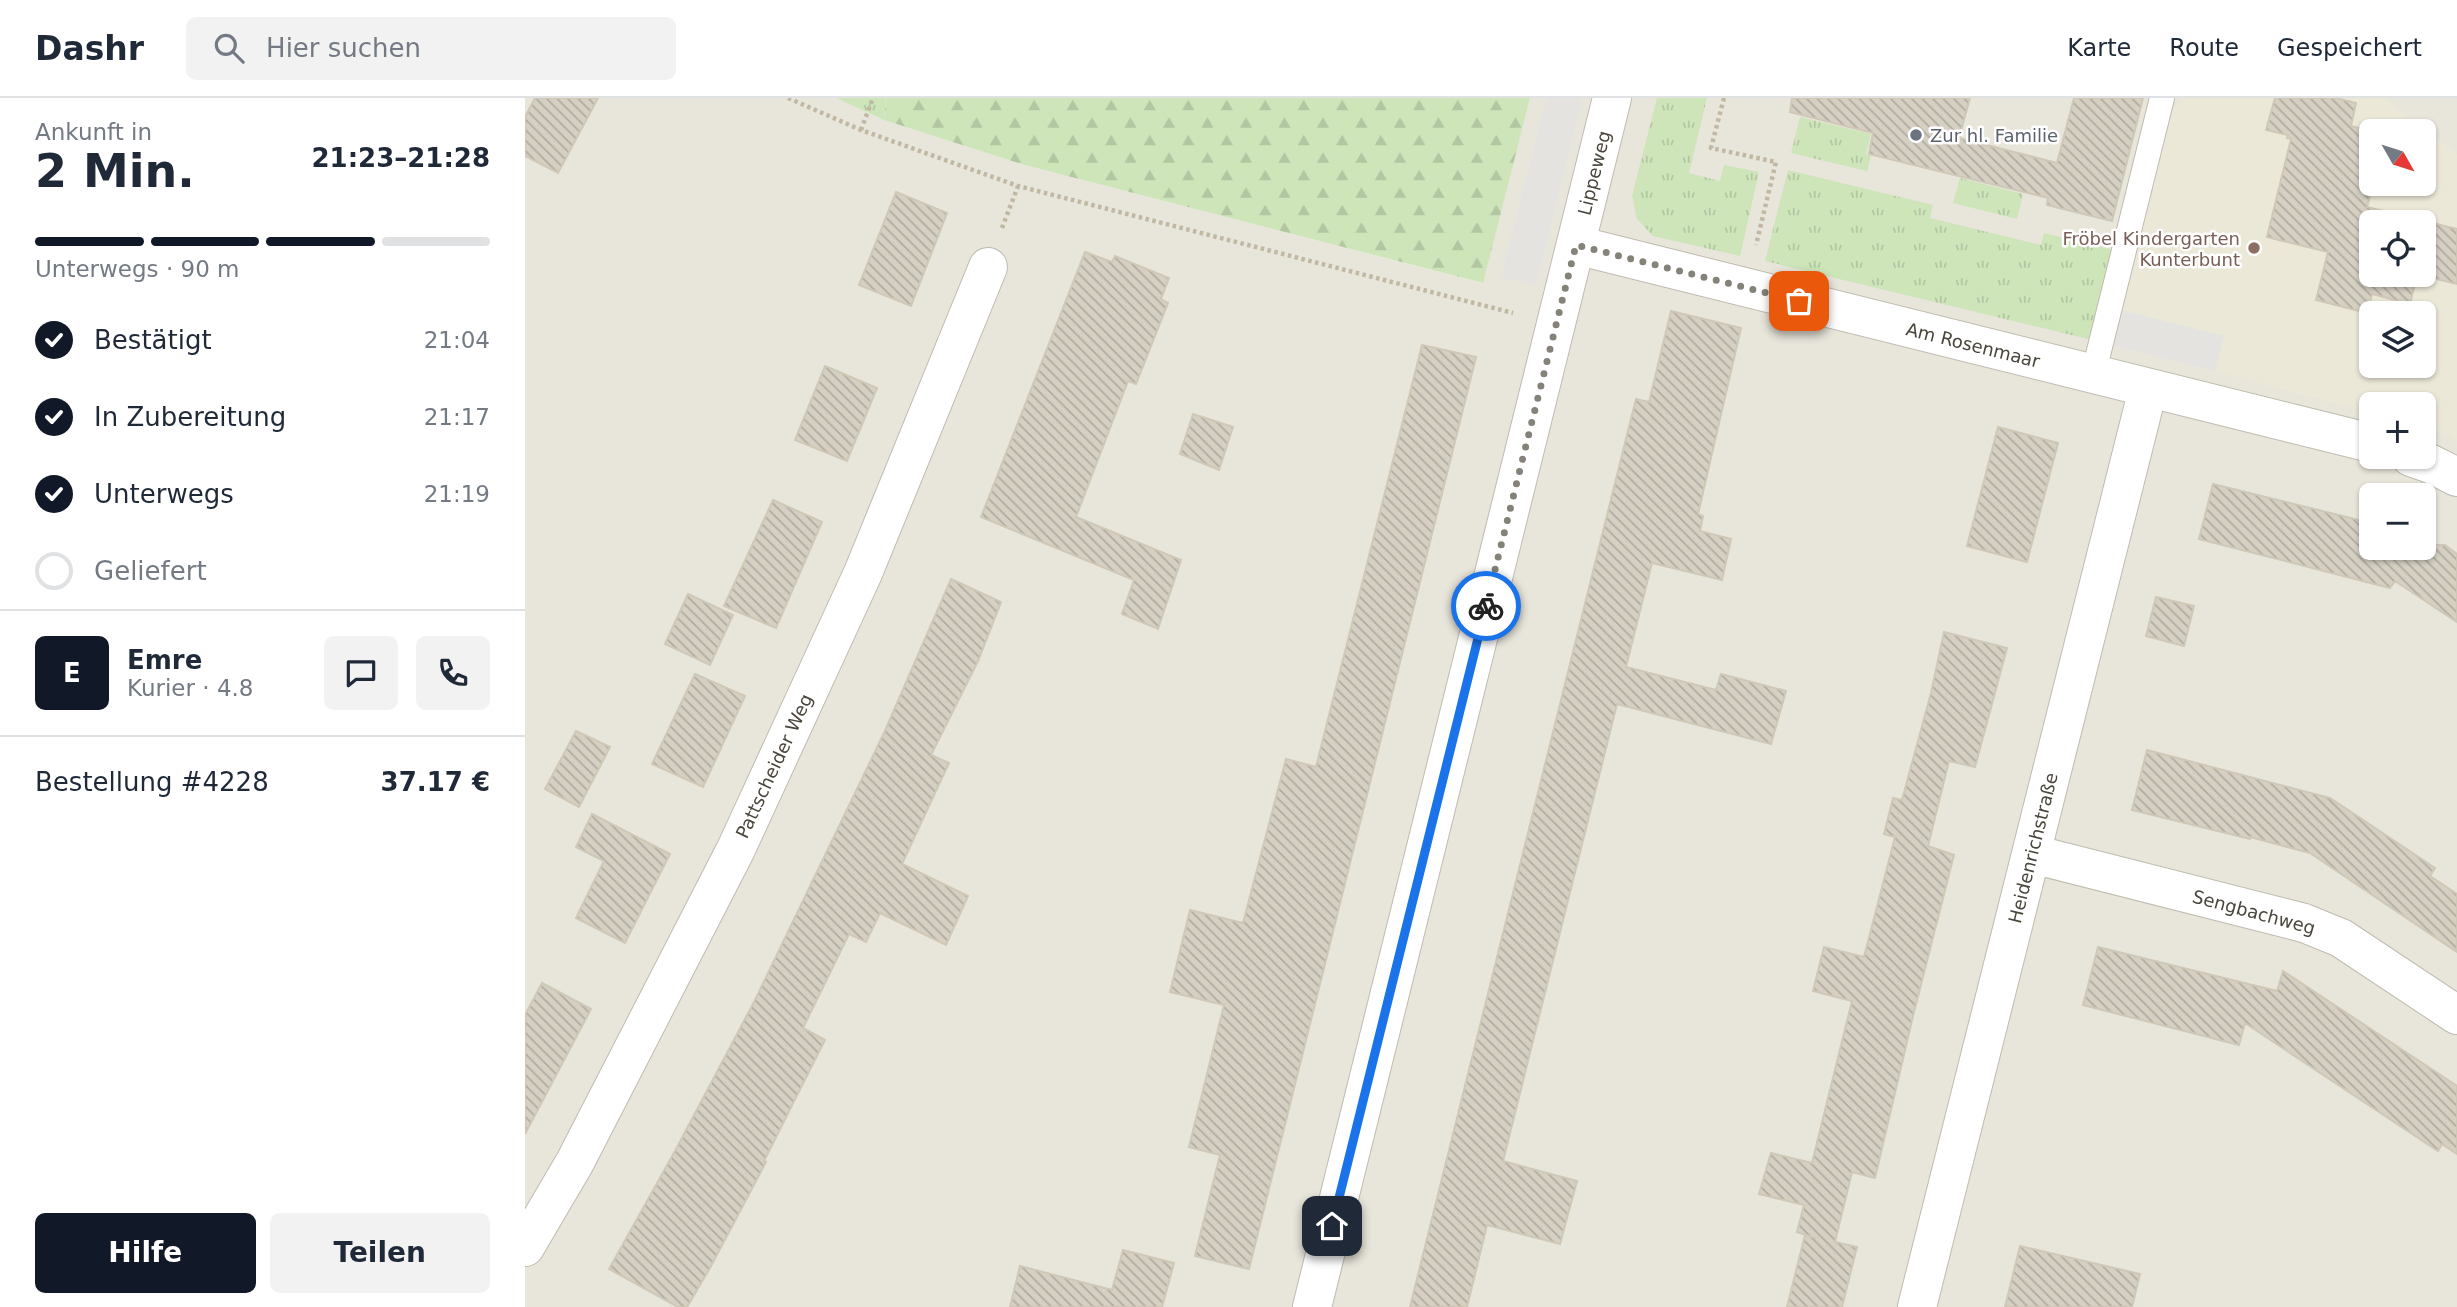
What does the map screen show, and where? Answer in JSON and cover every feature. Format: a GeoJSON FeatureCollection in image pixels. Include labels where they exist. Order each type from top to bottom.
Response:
{"type":"FeatureCollection","features":[{"type":"Feature","properties":{"kind":"street","name":"Lippeweg"},"geometry":{"type":"LineString","coordinates":[[1312,1307],[1612,98]]}},
{"type":"Feature","properties":{"kind":"street","name":"Am Rosenmaar"},"geometry":{"type":"LineString","coordinates":[[1576,245],[2359,440]]}},
{"type":"Feature","properties":{"kind":"street","name":"Pattscheider Weg"},"geometry":{"type":"LineString","coordinates":[[525,1247],[575,1162],[736,849],[863,573],[988,267]]}},
{"type":"Feature","properties":{"kind":"street","name":"Heidenrichstraße"},"geometry":{"type":"LineString","coordinates":[[1917,1307],[2148,389]]}},
{"type":"Feature","properties":{"kind":"street"},"geometry":{"type":"LineString","coordinates":[[2436,466],[2457,477]]}},
{"type":"Feature","properties":{"kind":"street","name":"Sengbachweg"},"geometry":{"type":"LineString","coordinates":[[2032,854],[2304,923],[2341,938],[2457,1015]]}},
{"type":"Feature","properties":{"kind":"lane"},"geometry":{"type":"LineString","coordinates":[[2093,375],[2162,98]]}},
{"type":"Feature","properties":{"kind":"path"},"geometry":{"type":"LineString","coordinates":[[788,98],[861,130],[1018,186],[1502,311],[1516,314],[1562,305]]}},
{"type":"Feature","properties":{"kind":"path"},"geometry":{"type":"LineString","coordinates":[[861,130],[873,98]]}},
{"type":"Feature","properties":{"kind":"path"},"geometry":{"type":"LineString","coordinates":[[1724,98],[1711,148],[1776,162],[1746,288]]}},
{"type":"Feature","properties":{"kind":"shaded area"},"geometry":{"type":"Polygon","coordinates":[[[525,98],[836,98],[884,120],[1021,164],[1482,283],[1530,98],[2457,98],[2457,1307],[525,1307],[525,98]]]}},
{"type":"Feature","properties":{"kind":"shaded area"},"geometry":{"type":"Polygon","coordinates":[[[1546,98],[1582,98],[1536,286],[1501,277],[1546,98]]]}},
{"type":"Feature","properties":{"kind":"shaded area","name":"Fröbel Kindergarten Kunterbunt"},"geometry":{"type":"Polygon","coordinates":[[[2185,98],[2384,98],[2411,119],[2359,119],[2359,196],[2436,196],[2436,138],[2457,154],[2457,441],[2436,431],[2436,392],[2359,392],[2359,410],[2215,371],[2224,336],[2121,310],[2173,107],[2185,98]]]}},
{"type":"Feature","properties":{"kind":"shaded area"},"geometry":{"type":"Polygon","coordinates":[[[2121,310],[2224,336],[2215,371],[2112,345],[2121,310]]]}},
{"type":"Feature","properties":{"kind":"green space"},"geometry":{"type":"Polygon","coordinates":[[[836,98],[886,98],[884,120],[836,98]]]}},
{"type":"Feature","properties":{"kind":"green space"},"geometry":{"type":"Polygon","coordinates":[[[886,98],[1530,98],[1483,283],[1021,164],[884,120],[886,98]]]}},
{"type":"Feature","properties":{"kind":"green space"},"geometry":{"type":"Polygon","coordinates":[[[1657,98],[1707,98],[1689,173],[1720,181],[1724,165],[1759,172],[1740,256],[1653,236],[1637,219],[1632,196],[1657,98]]]}},
{"type":"Feature","properties":{"kind":"green space"},"geometry":{"type":"Polygon","coordinates":[[[1800,117],[1871,134],[1866,154],[1871,156],[1867,171],[1791,153],[1800,117]]]}},
{"type":"Feature","properties":{"kind":"green space"},"geometry":{"type":"Polygon","coordinates":[[[1788,170],[1933,205],[1930,218],[2041,245],[2044,233],[2114,250],[2092,340],[1765,261],[1788,170]]]}},
{"type":"Feature","properties":{"kind":"green space"},"geometry":{"type":"Polygon","coordinates":[[[1960,178],[2023,194],[2017,219],[1953,203],[1960,178]]]}},
{"type":"Feature","properties":{"kind":"building"},"geometry":{"type":"Polygon","coordinates":[[[535,98],[598,98],[558,173],[525,156],[525,117],[535,98]]]}},
{"type":"Feature","properties":{"kind":"building"},"geometry":{"type":"Polygon","coordinates":[[[1792,98],[1970,98],[1959,138],[2057,163],[2074,98],[2143,98],[2112,221],[2047,205],[2048,198],[1869,154],[1873,133],[1790,112],[1792,98]]]}},
{"type":"Feature","properties":{"kind":"building"},"geometry":{"type":"Polygon","coordinates":[[[2275,98],[2336,98],[2356,103],[2351,126],[2359,128],[2359,196],[2370,196],[2367,207],[2379,210],[2359,210],[2359,287],[2414,287],[2411,301],[2399,301],[2372,294],[2370,301],[2359,301],[2359,311],[2316,300],[2328,252],[2267,237],[2291,139],[2287,138],[2288,135],[2266,130],[2275,98]]]}},
{"type":"Feature","properties":{"kind":"building"},"geometry":{"type":"Polygon","coordinates":[[[896,192],[947,213],[911,306],[859,285],[896,192]]]}},
{"type":"Feature","properties":{"kind":"building"},"geometry":{"type":"Polygon","coordinates":[[[2436,224],[2457,229],[2457,284],[2436,279],[2436,224]]]}},
{"type":"Feature","properties":{"kind":"building"},"geometry":{"type":"Polygon","coordinates":[[[1085,252],[1112,262],[1115,256],[1169,278],[1161,299],[1168,303],[1136,384],[1128,381],[1076,517],[1181,560],[1158,629],[1122,614],[1134,580],[981,517],[1085,252]]]}},
{"type":"Feature","properties":{"kind":"building"},"geometry":{"type":"Polygon","coordinates":[[[1671,311],[1741,328],[1698,514],[1703,516],[1700,531],[1731,539],[1722,580],[1652,563],[1626,667],[1716,690],[1721,674],[1786,691],[1771,744],[1617,704],[1503,1161],[1577,1181],[1560,1244],[1487,1225],[1467,1307],[1410,1307],[1636,399],[1649,402],[1671,311]]]}},
{"type":"Feature","properties":{"kind":"building"},"geometry":{"type":"Polygon","coordinates":[[[1422,345],[1476,357],[1249,1269],[1195,1256],[1220,1155],[1189,1147],[1224,1005],[1170,992],[1190,910],[1243,923],[1286,759],[1316,767],[1422,345]]]}},
{"type":"Feature","properties":{"kind":"building"},"geometry":{"type":"Polygon","coordinates":[[[825,366],[877,388],[847,461],[795,440],[825,366]]]}},
{"type":"Feature","properties":{"kind":"building"},"geometry":{"type":"Polygon","coordinates":[[[1193,414],[1233,427],[1219,470],[1180,454],[1193,414]]]}},
{"type":"Feature","properties":{"kind":"building"},"geometry":{"type":"Polygon","coordinates":[[[1998,427],[2058,443],[2027,562],[1967,546],[1998,427]]]}},
{"type":"Feature","properties":{"kind":"building"},"geometry":{"type":"Polygon","coordinates":[[[2213,484],[2359,520],[2359,560],[2436,560],[2436,545],[2445,545],[2457,554],[2457,622],[2395,581],[2390,588],[2199,539],[2213,484]]]}},
{"type":"Feature","properties":{"kind":"building"},"geometry":{"type":"Polygon","coordinates":[[[773,500],[822,522],[776,628],[724,606],[773,500]]]}},
{"type":"Feature","properties":{"kind":"building"},"geometry":{"type":"Polygon","coordinates":[[[951,579],[1001,602],[978,661],[931,755],[949,763],[902,864],[968,896],[946,945],[880,913],[866,942],[849,934],[803,1028],[825,1040],[764,1161],[766,1162],[710,1268],[687,1307],[678,1307],[609,1269],[754,1002],[884,733],[951,579]]]}},
{"type":"Feature","properties":{"kind":"building"},"geometry":{"type":"Polygon","coordinates":[[[688,594],[733,615],[710,665],[665,644],[688,594]]]}},
{"type":"Feature","properties":{"kind":"building"},"geometry":{"type":"Polygon","coordinates":[[[2156,597],[2194,606],[2184,646],[2146,636],[2156,597]]]}},
{"type":"Feature","properties":{"kind":"building"},"geometry":{"type":"Polygon","coordinates":[[[1944,632],[2007,648],[1975,767],[1949,761],[1928,846],[1954,855],[1875,1178],[1852,1172],[1835,1242],[1857,1247],[1842,1307],[1787,1307],[1805,1235],[1816,1238],[1797,1232],[1804,1205],[1759,1194],[1771,1153],[1812,1163],[1852,1001],[1813,991],[1824,947],[1864,957],[1895,837],[1884,834],[1893,798],[1902,800],[1931,693],[1944,632]]]}},
{"type":"Feature","properties":{"kind":"building"},"geometry":{"type":"Polygon","coordinates":[[[695,674],[745,696],[703,787],[652,764],[695,674]]]}},
{"type":"Feature","properties":{"kind":"building"},"geometry":{"type":"Polygon","coordinates":[[[576,731],[610,747],[579,807],[545,789],[576,731]]]}},
{"type":"Feature","properties":{"kind":"building"},"geometry":{"type":"Polygon","coordinates":[[[2147,750],[2330,798],[2435,868],[2430,876],[2457,894],[2457,952],[2310,853],[2132,810],[2147,750]]]}},
{"type":"Feature","properties":{"kind":"building"},"geometry":{"type":"Polygon","coordinates":[[[592,814],[670,854],[625,943],[576,918],[604,861],[576,847],[592,814]]]}},
{"type":"Feature","properties":{"kind":"building"},"geometry":{"type":"Polygon","coordinates":[[[2098,947],[2277,991],[2283,971],[2457,1086],[2457,1154],[2442,1144],[2438,1151],[2245,1023],[2239,1045],[2083,1005],[2098,947]]]}},
{"type":"Feature","properties":{"kind":"building"},"geometry":{"type":"Polygon","coordinates":[[[542,983],[591,1009],[525,1134],[525,1015],[542,983]]]}},
{"type":"Feature","properties":{"kind":"building"},"geometry":{"type":"Polygon","coordinates":[[[2020,1246],[2140,1274],[2132,1307],[2005,1307],[2020,1246]]]}},
{"type":"Feature","properties":{"kind":"building"},"geometry":{"type":"Polygon","coordinates":[[[1123,1250],[1174,1263],[1162,1307],[1010,1307],[1020,1266],[1112,1290],[1123,1250]]]}},
{"type":"Feature","properties":{"kind":"way so far"},"geometry":{"type":"LineString","coordinates":[[1486,606],[1576,245],[1799,301]]}},
{"type":"Feature","properties":{"kind":"place","name":"Zur hl. Familie"},"geometry":{"type":"Point","coordinates":[1916,135]}},
{"type":"Feature","properties":{"kind":"place","name":"Fröbel Kindergarten Kunterbunt"},"geometry":{"type":"Point","coordinates":[2254,248]}},
{"type":"Feature","properties":{"kind":"route"},"geometry":{"type":"LineString","coordinates":[[1332,1226],[1486,606]]}}]}
